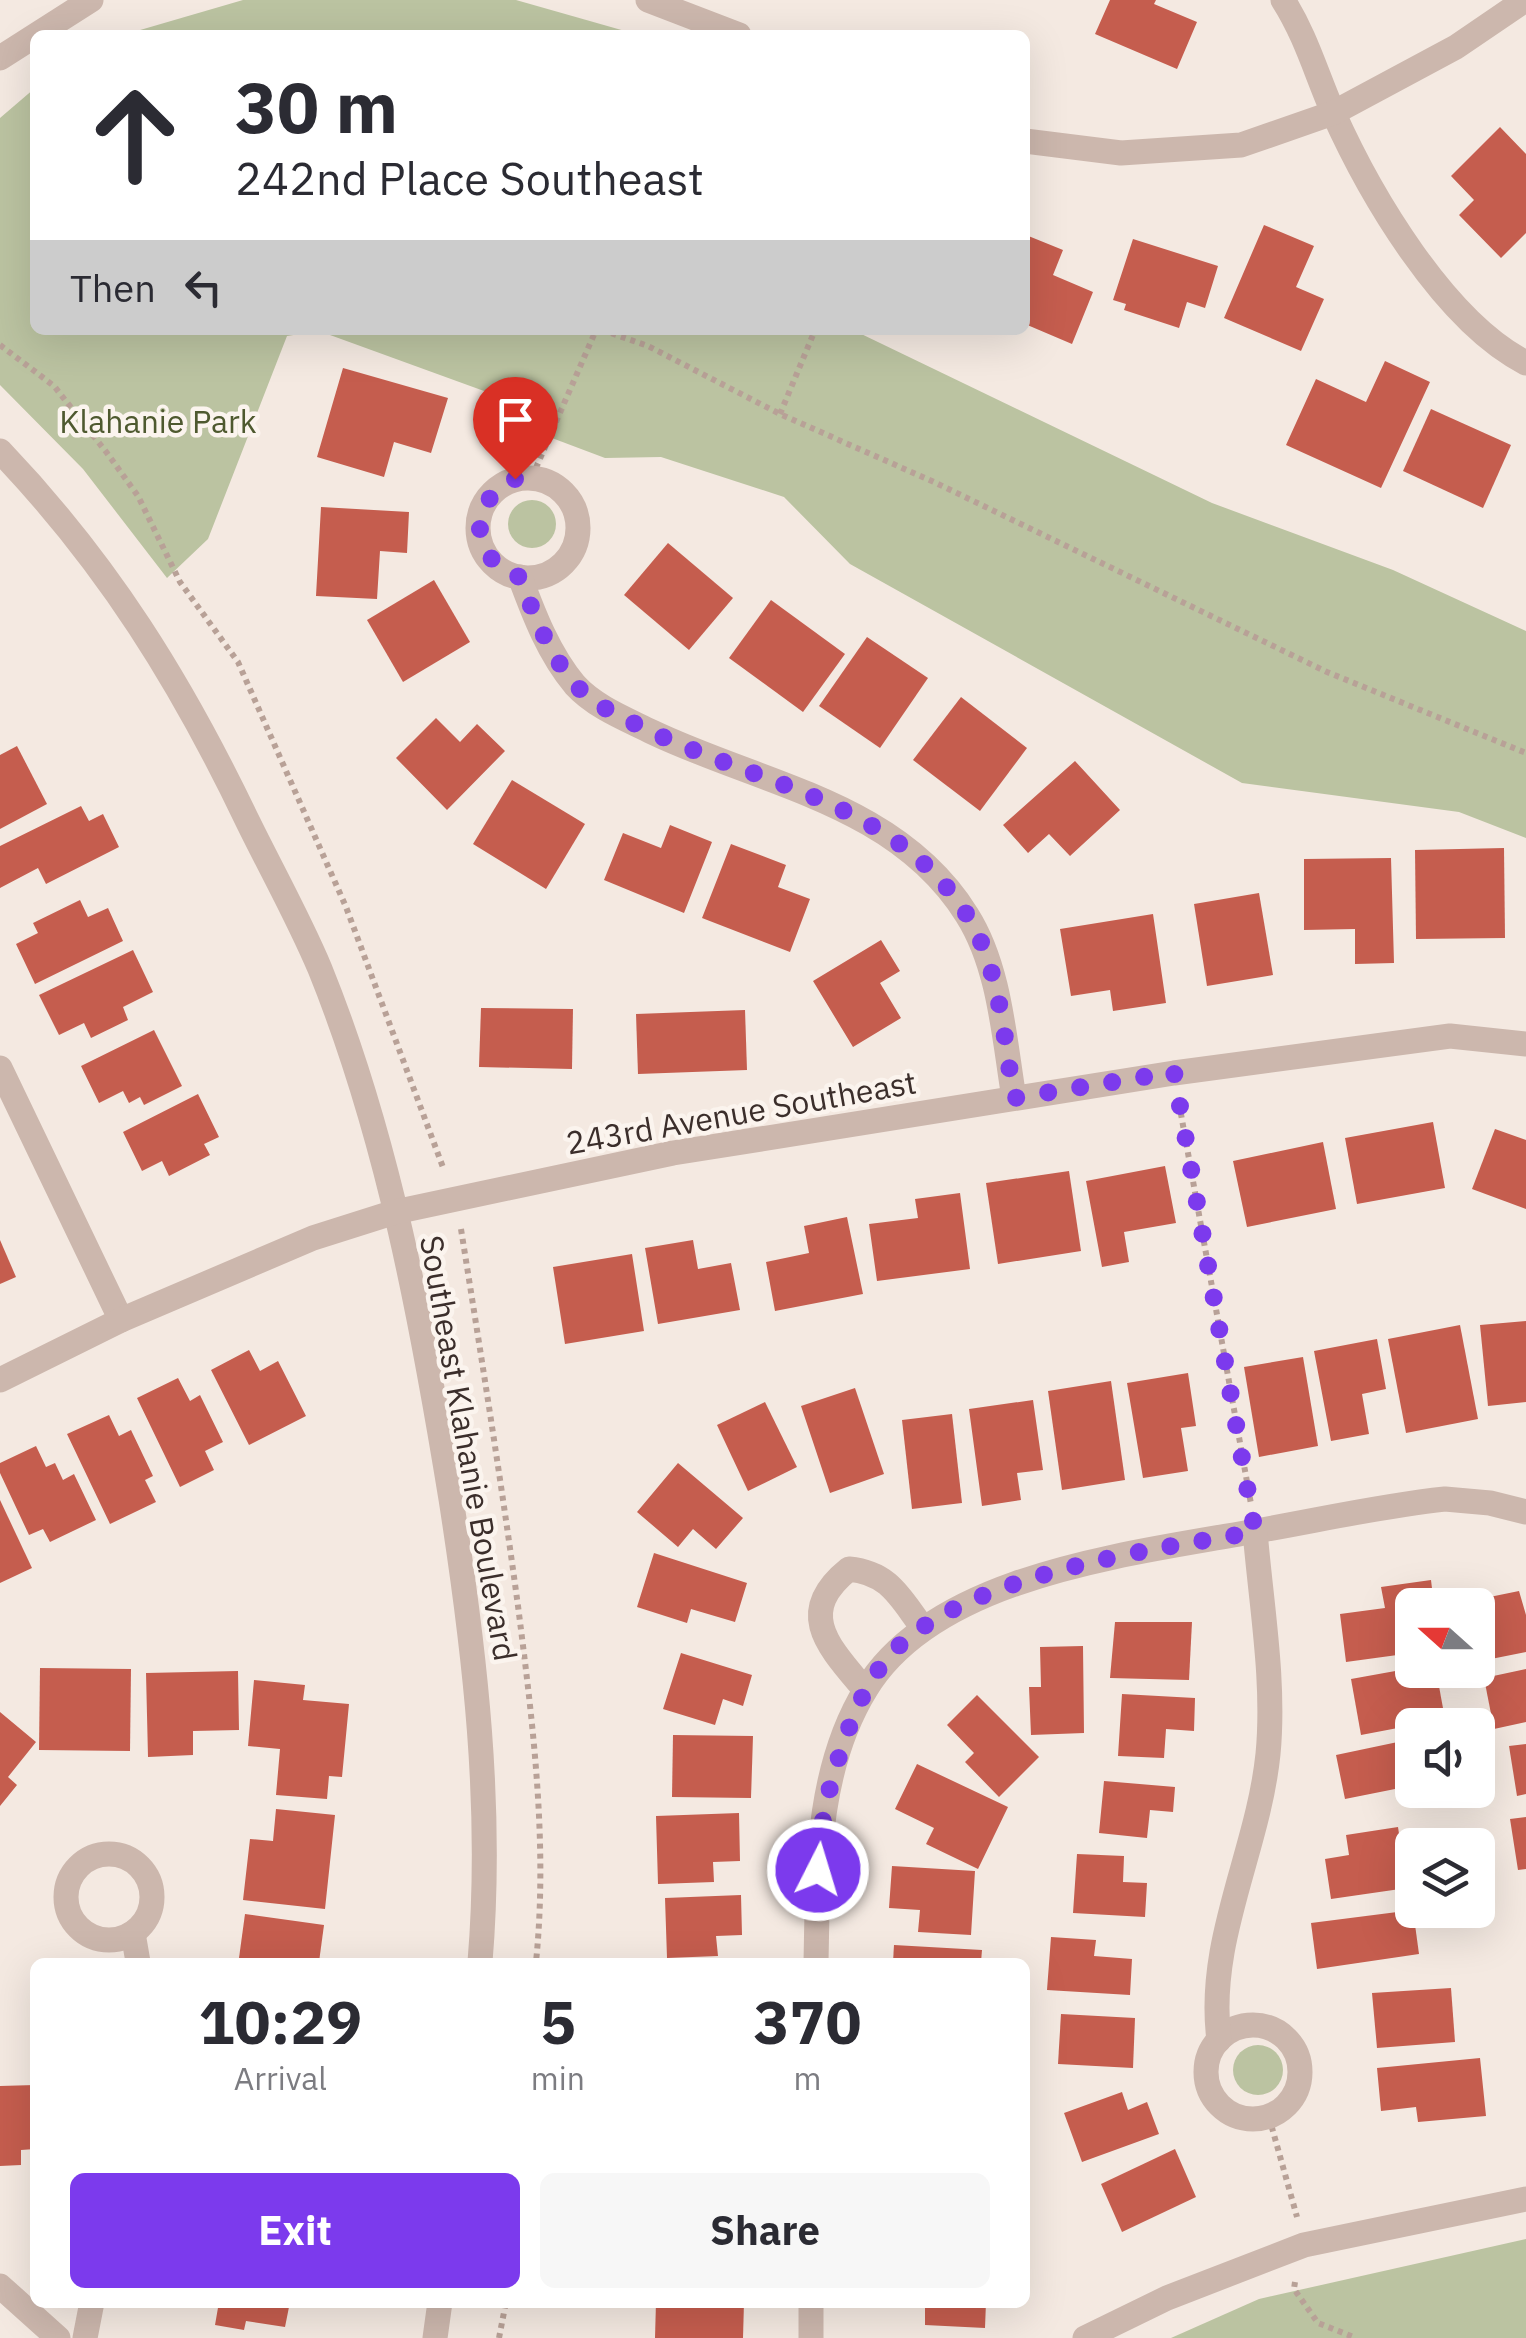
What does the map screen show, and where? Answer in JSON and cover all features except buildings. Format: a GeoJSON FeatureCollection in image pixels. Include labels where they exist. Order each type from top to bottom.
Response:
{"type":"FeatureCollection","features":[{"type":"Feature","properties":{"kind":"street"},"geometry":{"type":"LineString","coordinates":[[44,30],[91,0]]}},
{"type":"Feature","properties":{"kind":"street"},"geometry":{"type":"LineString","coordinates":[[648,0],[726,30]]}},
{"type":"Feature","properties":{"kind":"street"},"geometry":{"type":"LineString","coordinates":[[1284,0],[1303,30],[1333,113],[1404,241],[1439,290],[1477,330],[1526,363]]}},
{"type":"Feature","properties":{"kind":"street"},"geometry":{"type":"LineString","coordinates":[[1030,142],[1061,149],[1172,152],[1240,145],[1333,113],[1456,48],[1524,0]]}},
{"type":"Feature","properties":{"kind":"street"},"geometry":{"type":"LineString","coordinates":[[0,58],[30,39]]}},
{"type":"Feature","properties":{"kind":"street","name":"Southeast Klahanie Boulevard"},"geometry":{"type":"LineString","coordinates":[[0,451],[55,509],[146,629],[184,692],[320,969],[395,1212],[433,1388],[479,1706],[484,1807],[480,1958]]}},
{"type":"Feature","properties":{"kind":"street"},"geometry":{"type":"LineString","coordinates":[[532,477],[548,481],[572,502],[578,534],[565,562],[536,577],[520,577],[490,561],[478,530],[488,498],[500,486],[532,477]]}},
{"type":"Feature","properties":{"kind":"street"},"geometry":{"type":"LineString","coordinates":[[520,577],[552,652],[577,686],[606,710],[678,744],[847,809],[889,834],[936,875],[969,917],[992,977],[1014,1098]]}},
{"type":"Feature","properties":{"kind":"street","name":"243rd Avenue Southeast"},"geometry":{"type":"LineString","coordinates":[[0,1380],[121,1320],[313,1238],[395,1212],[673,1153],[1174,1072],[1450,1036],[1526,1044]]}},
{"type":"Feature","properties":{"kind":"street"},"geometry":{"type":"LineString","coordinates":[[0,1068],[121,1320]]}},
{"type":"Feature","properties":{"kind":"street"},"geometry":{"type":"LineString","coordinates":[[816,1958],[818,1838],[832,1777],[864,1690],[891,1654],[923,1628],[968,1604],[1068,1568],[1255,1532],[1445,1499],[1490,1503],[1526,1512]]}},
{"type":"Feature","properties":{"kind":"street"},"geometry":{"type":"LineString","coordinates":[[1219,2040],[1214,1999],[1229,1905],[1255,1826],[1268,1756],[1270,1707],[1255,1532]]}},
{"type":"Feature","properties":{"kind":"street"},"geometry":{"type":"LineString","coordinates":[[864,1690],[824,1633],[818,1615],[826,1587],[849,1569],[873,1572],[892,1586],[923,1628]]}},
{"type":"Feature","properties":{"kind":"street"},"geometry":{"type":"LineString","coordinates":[[133,1933],[137,1958]]}},
{"type":"Feature","properties":{"kind":"street"},"geometry":{"type":"LineString","coordinates":[[1084,2338],[1166,2298],[1336,2235],[1526,2199]]}},
{"type":"Feature","properties":{"kind":"street"},"geometry":{"type":"LineString","coordinates":[[0,2286],[58,2338]]}},
{"type":"Feature","properties":{"kind":"street"},"geometry":{"type":"LineString","coordinates":[[84,2338],[91,2308]]}},
{"type":"Feature","properties":{"kind":"street"},"geometry":{"type":"LineString","coordinates":[[436,2338],[439,2308]]}},
{"type":"Feature","properties":{"kind":"street"},"geometry":{"type":"LineString","coordinates":[[810,2338],[811,2308]]}},
{"type":"Feature","properties":{"kind":"path"},"geometry":{"type":"LineString","coordinates":[[532,477],[597,335]]}},
{"type":"Feature","properties":{"kind":"path"},"geometry":{"type":"LineString","coordinates":[[614,335],[648,346],[780,414],[934,482],[1328,672],[1526,753]]}},
{"type":"Feature","properties":{"kind":"path"},"geometry":{"type":"LineString","coordinates":[[780,414],[812,335]]}},
{"type":"Feature","properties":{"kind":"path"},"geometry":{"type":"LineString","coordinates":[[1174,1072],[1255,1532]]}},
{"type":"Feature","properties":{"kind":"path"},"geometry":{"type":"LineString","coordinates":[[499,2338],[505,2308]]}},
{"type":"Feature","properties":{"kind":"green space"},"geometry":{"type":"Polygon","coordinates":[[[243,0],[516,0],[621,30],[140,30],[243,0]]]}},
{"type":"Feature","properties":{"kind":"green space","name":"Klahanie Park"},"geometry":{"type":"Polygon","coordinates":[[[30,92],[30,335],[293,335],[287,336],[208,539],[167,578],[83,469],[0,385],[0,118],[30,92]]]}},
{"type":"Feature","properties":{"kind":"green space"},"geometry":{"type":"Polygon","coordinates":[[[330,335],[863,335],[1212,503],[1393,570],[1526,631],[1526,838],[1459,812],[1242,783],[850,564],[784,497],[661,457],[605,458],[528,429],[506,399],[330,335]]]}},
{"type":"Feature","properties":{"kind":"green space"},"geometry":{"type":"Polygon","coordinates":[[[532,500],[549,507],[556,524],[549,541],[532,548],[515,541],[508,524],[515,507],[532,500]]]}},
{"type":"Feature","properties":{"kind":"green space"},"geometry":{"type":"Polygon","coordinates":[[[1258,2045],[1275,2053],[1283,2070],[1275,2087],[1258,2095],[1241,2087],[1233,2070],[1241,2053],[1258,2045]]]}},
{"type":"Feature","properties":{"kind":"green space"},"geometry":{"type":"Polygon","coordinates":[[[1526,2239],[1526,2338],[1171,2338],[1259,2299],[1526,2239]]]}},
{"type":"Feature","properties":{"kind":"route"},"geometry":{"type":"LineString","coordinates":[[515,479],[488,498],[480,514],[482,547],[490,561],[504,572],[520,577],[552,652],[577,686],[606,710],[678,744],[847,809],[889,834],[936,875],[969,917],[992,977],[1014,1098],[1174,1072],[1255,1532],[1068,1568],[968,1604],[923,1628],[891,1654],[864,1690],[832,1777],[818,1838],[818,1870]]}}]}
